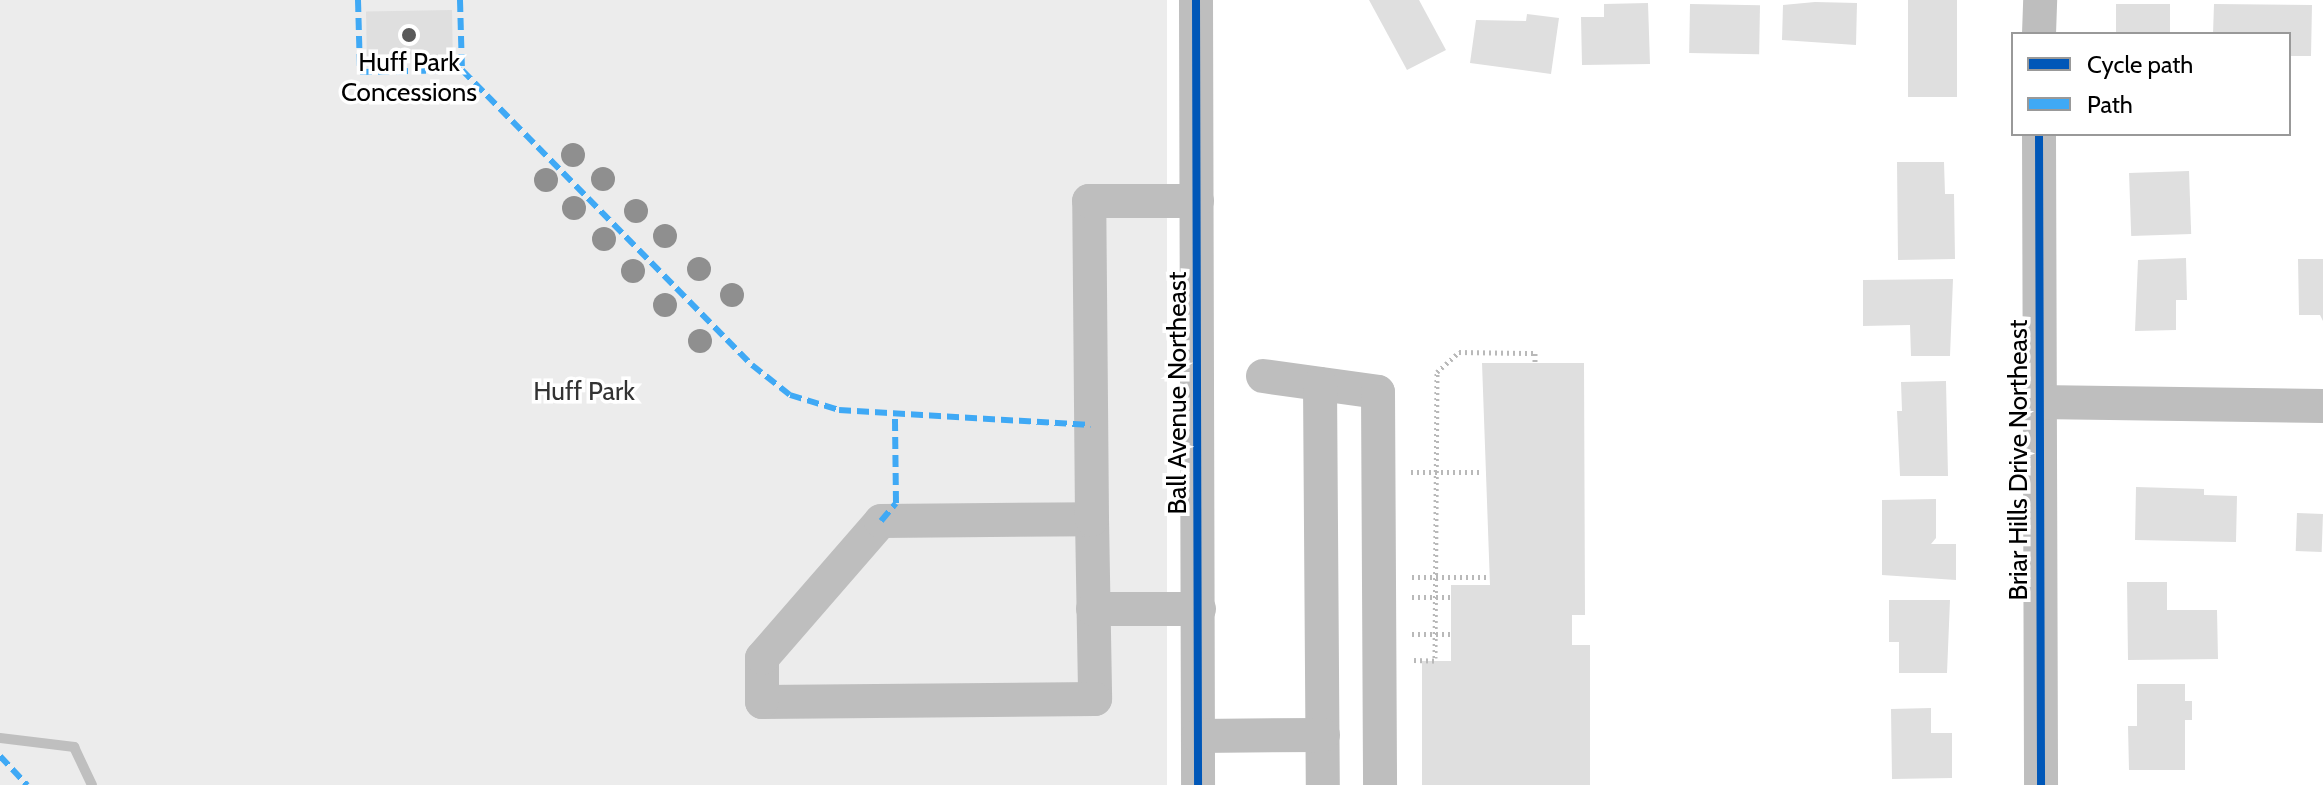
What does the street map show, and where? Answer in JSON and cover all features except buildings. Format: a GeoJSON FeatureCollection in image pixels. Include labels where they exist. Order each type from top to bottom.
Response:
{"type":"FeatureCollection","features":[{"type":"Feature","properties":{"kind":"street","name":"Ball Avenue Northeast"},"geometry":{"type":"LineString","coordinates":[[1196,0],[1198,785]]}},
{"type":"Feature","properties":{"kind":"street"},"geometry":{"type":"LineString","coordinates":[[2039,32],[2040,0]]}},
{"type":"Feature","properties":{"kind":"street","name":"Briar Hills Drive Northeast"},"geometry":{"type":"LineString","coordinates":[[2039,136],[2041,785]]}},
{"type":"Feature","properties":{"kind":"street"},"geometry":{"type":"LineString","coordinates":[[1092,519],[881,521],[762,658],[762,702],[1095,699],[1089,201],[1197,201]]}},
{"type":"Feature","properties":{"kind":"street"},"geometry":{"type":"LineString","coordinates":[[1263,376],[1378,392],[1380,785]]}},
{"type":"Feature","properties":{"kind":"street"},"geometry":{"type":"LineString","coordinates":[[1320,384],[1323,785]]}},
{"type":"Feature","properties":{"kind":"street"},"geometry":{"type":"LineString","coordinates":[[2038,402],[2323,406]]}},
{"type":"Feature","properties":{"kind":"street"},"geometry":{"type":"LineString","coordinates":[[1093,609],[1199,609]]}},
{"type":"Feature","properties":{"kind":"street"},"geometry":{"type":"LineString","coordinates":[[1198,736],[1323,735]]}},
{"type":"Feature","properties":{"kind":"path"},"geometry":{"type":"LineString","coordinates":[[1414,673],[1414,658],[1436,660],[1437,372],[1459,352],[1535,353],[1535,363]]}},
{"type":"Feature","properties":{"kind":"path"},"geometry":{"type":"LineString","coordinates":[[1440,472],[1483,472]]}},
{"type":"Feature","properties":{"kind":"path"},"geometry":{"type":"LineString","coordinates":[[1379,577],[1490,577]]}},
{"type":"Feature","properties":{"kind":"green space","name":"Huff Park"},"geometry":{"type":"Polygon","coordinates":[[[0,0],[1167,0],[1167,785],[0,785],[0,0]]]}},
{"type":"Feature","properties":{"kind":"waterway"},"geometry":{"type":"LineString","coordinates":[[0,738],[74,747],[92,785]]}},
{"type":"Feature","properties":{"kind":"marked path"},"geometry":{"type":"LineString","coordinates":[[358,0],[360,72],[462,70]]}},
{"type":"Feature","properties":{"kind":"marked path"},"geometry":{"type":"LineString","coordinates":[[460,0],[462,70],[752,365],[790,395],[839,410],[1091,425]]}},
{"type":"Feature","properties":{"kind":"marked path"},"geometry":{"type":"LineString","coordinates":[[881,521],[896,503],[895,415]]}},
{"type":"Feature","properties":{"kind":"marked path"},"geometry":{"type":"LineString","coordinates":[[0,756],[27,785]]}},
{"type":"Feature","properties":{"kind":"cycle path"},"geometry":{"type":"LineString","coordinates":[[1196,0],[1198,785]]}},
{"type":"Feature","properties":{"kind":"cycle path"},"geometry":{"type":"LineString","coordinates":[[2039,136],[2041,785]]}},
{"type":"Feature","properties":{"kind":"place","name":"Huff Park Concessions"},"geometry":{"type":"Point","coordinates":[409,35]}}]}
